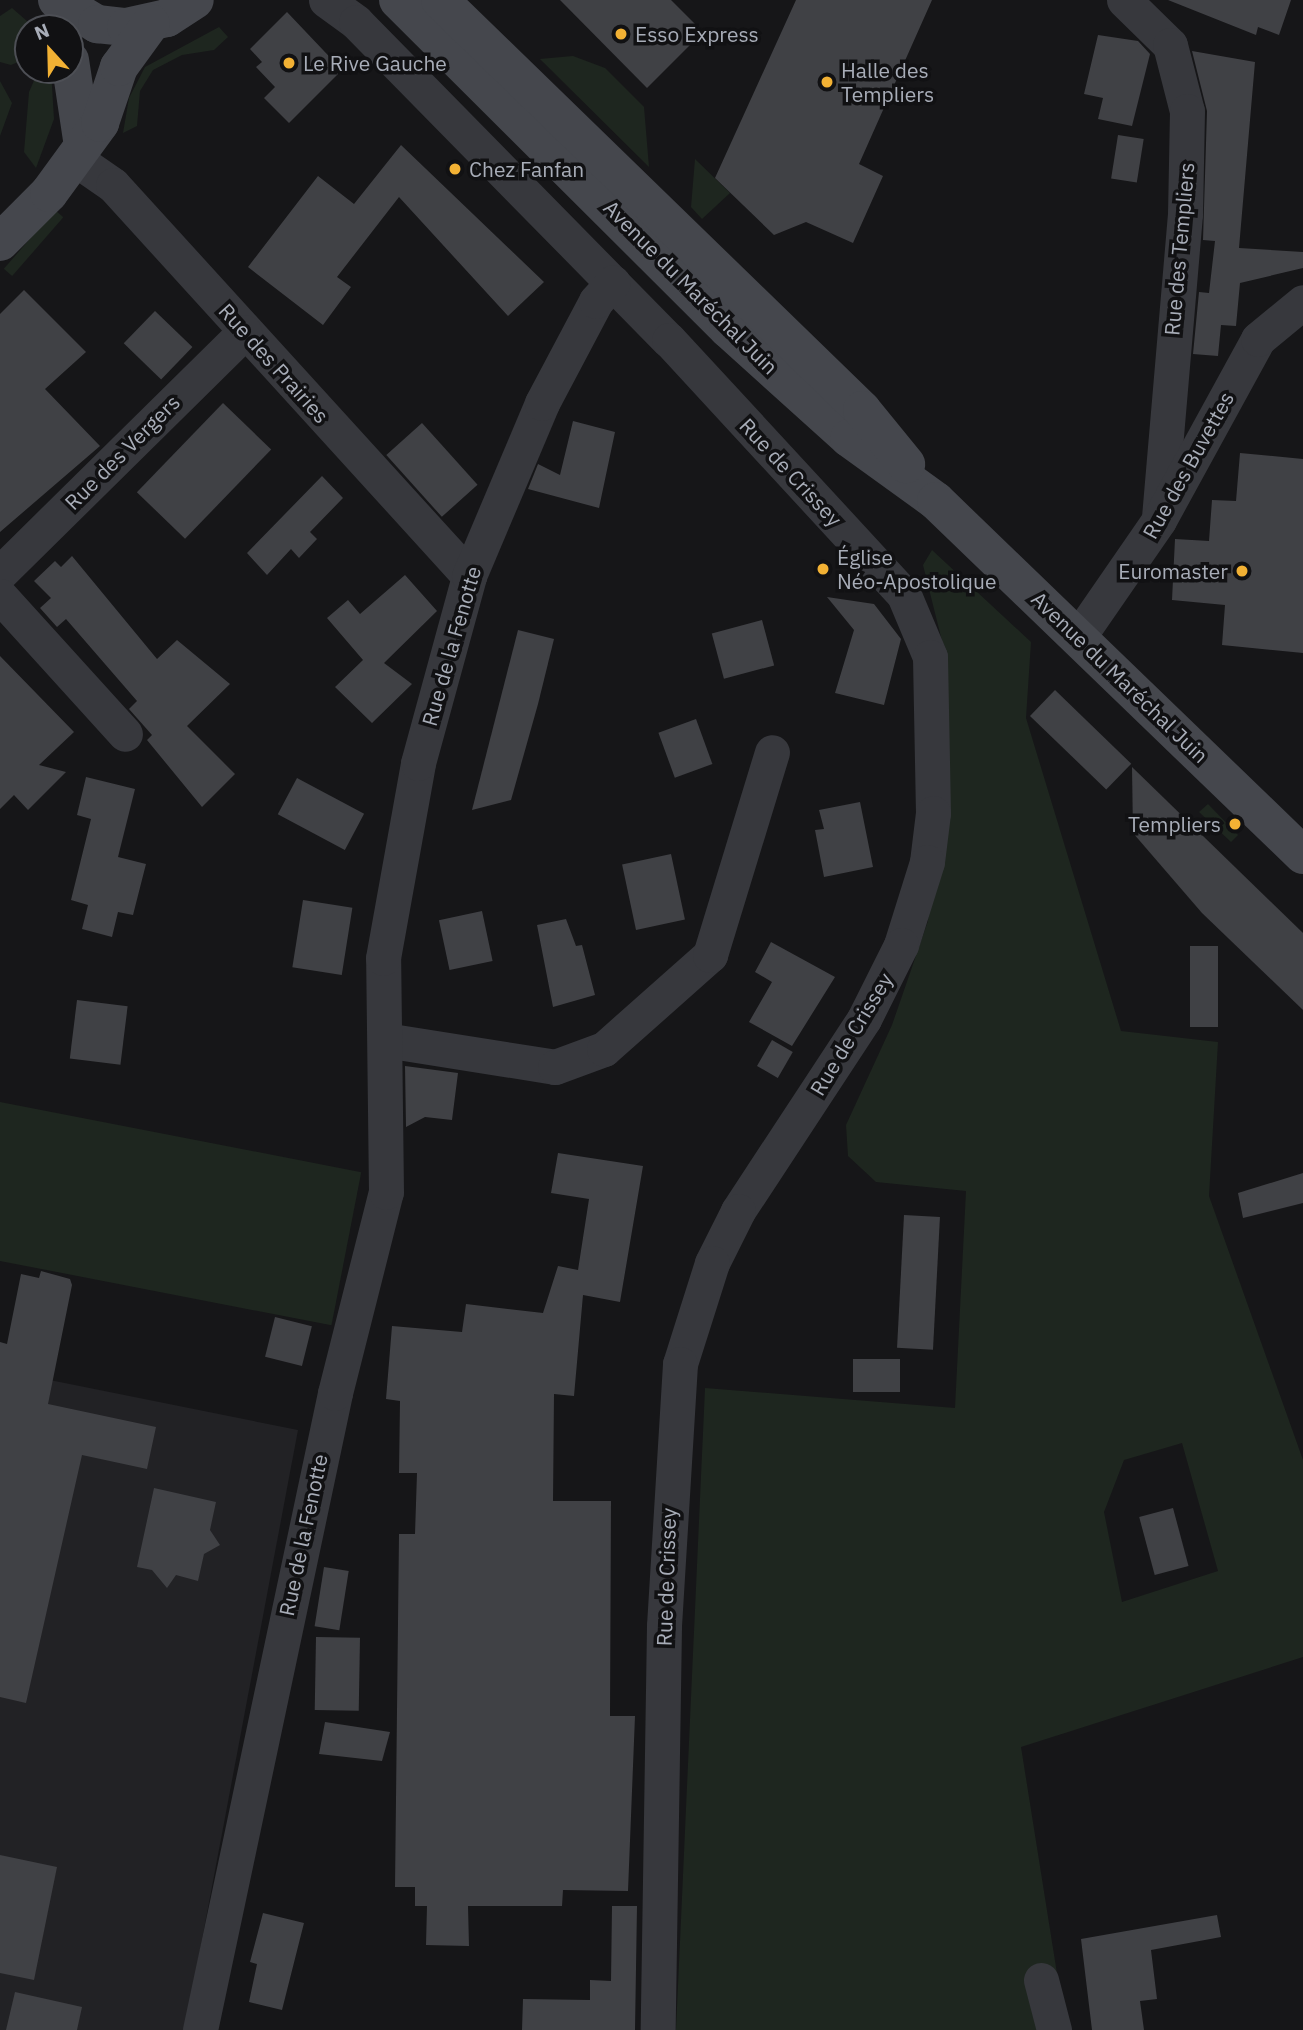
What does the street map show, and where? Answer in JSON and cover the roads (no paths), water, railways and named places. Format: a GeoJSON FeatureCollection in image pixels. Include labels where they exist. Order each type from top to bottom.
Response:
{"type":"FeatureCollection","features":[{"type":"Feature","properties":{"kind":"main road"},"geometry":{"type":"LineString","coordinates":[[57,0],[97,24],[151,23]]}},
{"type":"Feature","properties":{"kind":"main road"},"geometry":{"type":"LineString","coordinates":[[0,242],[100,123],[119,67],[151,23],[195,0]]}},
{"type":"Feature","properties":{"kind":"main road","name":"Avenue du Maréchal Juin"},"geometry":{"type":"LineString","coordinates":[[398,0],[728,329],[849,438],[936,501],[1079,636],[1303,855]]}},
{"type":"Feature","properties":{"kind":"main road","name":"Avenue du Maréchal Juin"},"geometry":{"type":"LineString","coordinates":[[440,0],[862,410],[936,501]]}},
{"type":"Feature","properties":{"kind":"main road"},"geometry":{"type":"LineString","coordinates":[[72,84],[78,149]]}},
{"type":"Feature","properties":{"kind":"street","name":"Rue de Crissey"},"geometry":{"type":"LineString","coordinates":[[326,0],[356,22],[613,282],[918,616],[930,657],[936,765],[927,862],[886,981],[738,1211],[712,1263],[680,1364],[671,1427],[664,1626],[658,2030]]}},
{"type":"Feature","properties":{"kind":"street","name":"Rue des Templiers"},"geometry":{"type":"LineString","coordinates":[[1124,0],[1170,45],[1187,111],[1185,214],[1161,446],[1159,520]]}},
{"type":"Feature","properties":{"kind":"street","name":"Rue des Prairies"},"geometry":{"type":"LineString","coordinates":[[78,149],[469,576]]}},
{"type":"Feature","properties":{"kind":"street","name":"Rue de la Fenotte"},"geometry":{"type":"LineString","coordinates":[[200,2030],[329,1420],[386,1192],[383,958],[416,776],[469,576],[542,403],[596,301],[613,282]]}},
{"type":"Feature","properties":{"kind":"street","name":"Rue des Buvettes"},"geometry":{"type":"LineString","coordinates":[[1079,636],[1159,520],[1258,339],[1303,302]]}},
{"type":"Feature","properties":{"kind":"street","name":"Rue des Vergers"},"geometry":{"type":"LineString","coordinates":[[0,573],[244,332]]}},
{"type":"Feature","properties":{"kind":"street"},"geometry":{"type":"LineString","coordinates":[[0,596],[125,734]]}},
{"type":"Feature","properties":{"kind":"street"},"geometry":{"type":"LineString","coordinates":[[384,1040],[555,1067],[604,1049],[710,955],[772,752]]}},
{"type":"Feature","properties":{"kind":"street"},"geometry":{"type":"LineString","coordinates":[[1041,1980],[1054,2030]]}},
{"type":"Feature","properties":{"kind":"place","name":"Esso Express"},"geometry":{"type":"Point","coordinates":[621,34]}},
{"type":"Feature","properties":{"kind":"place","name":"Le Rive Gauche"},"geometry":{"type":"Point","coordinates":[289,63]}},
{"type":"Feature","properties":{"kind":"place","name":"Halle des Templiers"},"geometry":{"type":"Point","coordinates":[827,82]}},
{"type":"Feature","properties":{"kind":"place","name":"Chez Fanfan"},"geometry":{"type":"Point","coordinates":[455,169]}},
{"type":"Feature","properties":{"kind":"place","name":"Église Néo-Apostolique"},"geometry":{"type":"Point","coordinates":[823,569]}},
{"type":"Feature","properties":{"kind":"place","name":"Euromaster"},"geometry":{"type":"Point","coordinates":[1242,571]}},
{"type":"Feature","properties":{"kind":"place","name":"Templiers"},"geometry":{"type":"Point","coordinates":[1235,824]}}]}
